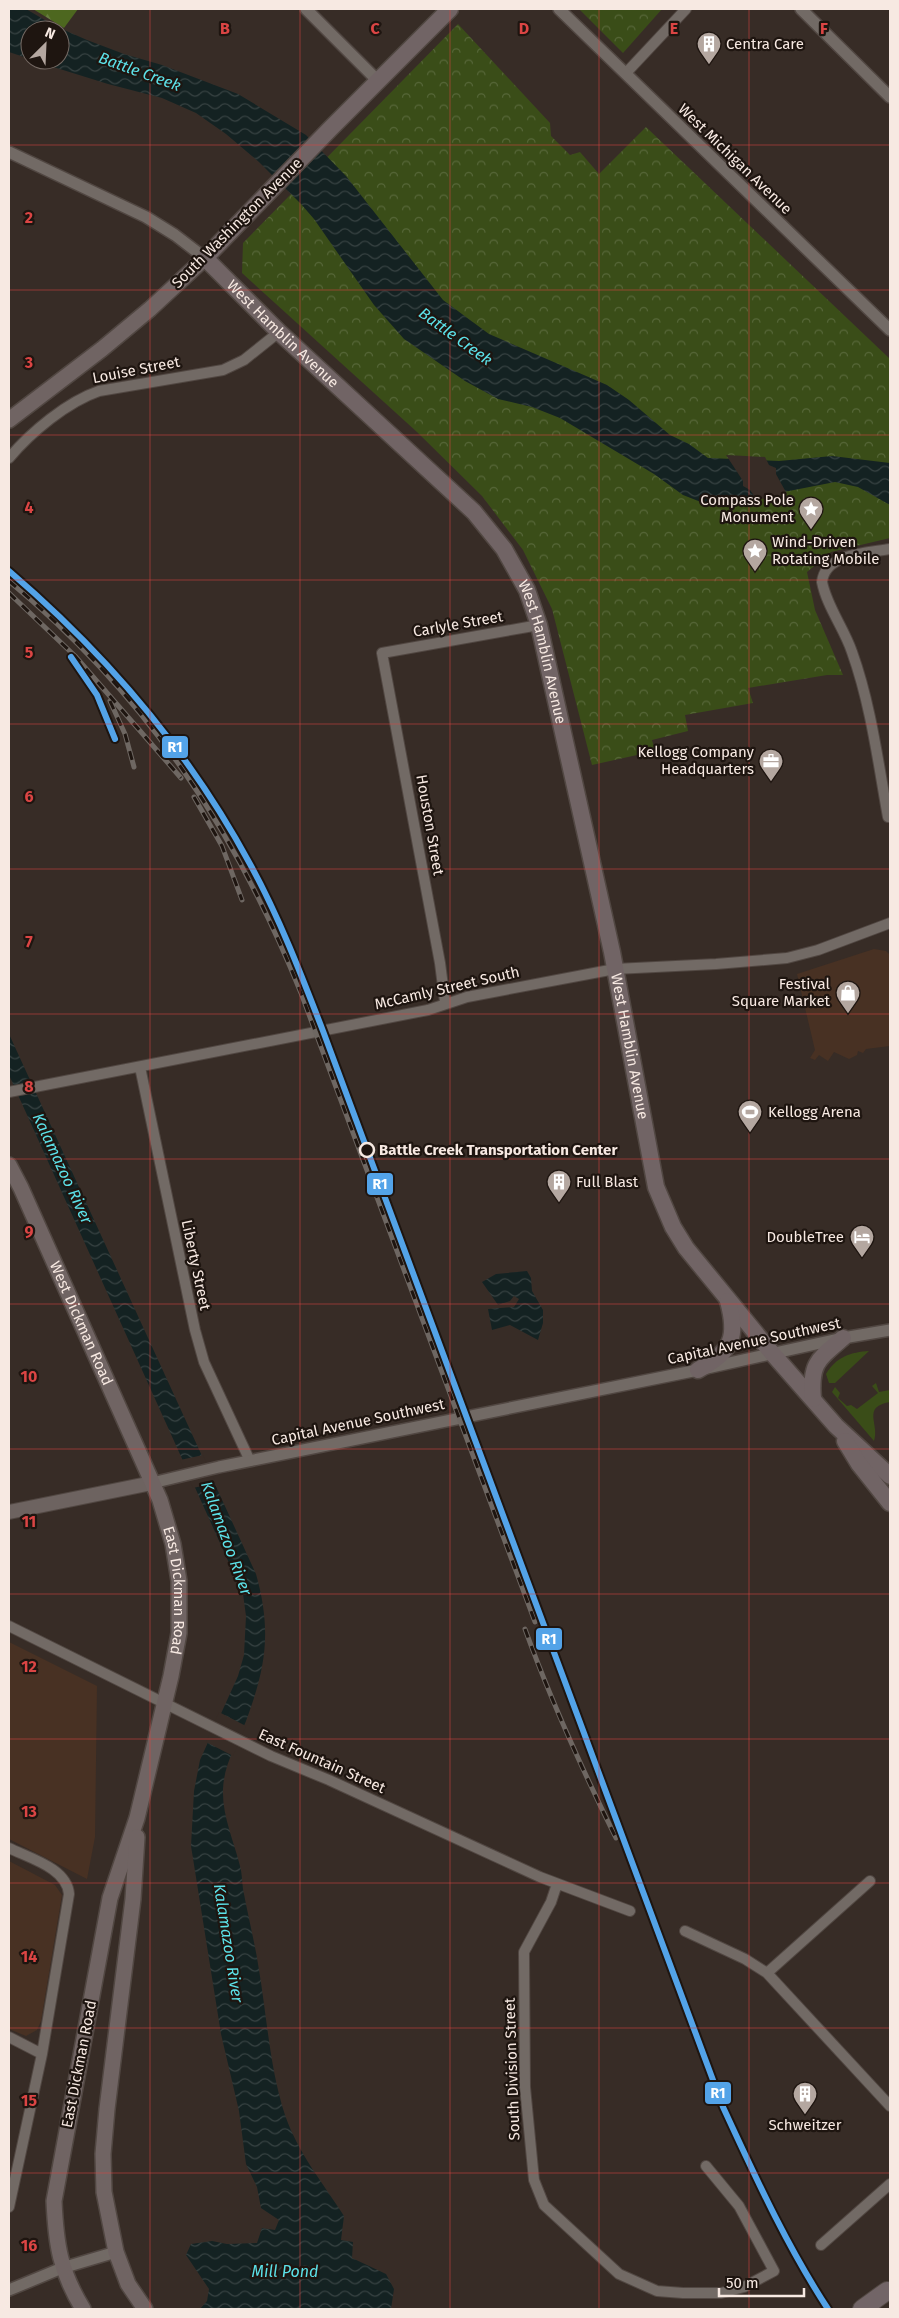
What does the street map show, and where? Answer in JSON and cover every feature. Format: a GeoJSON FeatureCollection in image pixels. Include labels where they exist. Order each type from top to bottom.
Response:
{"type":"FeatureCollection","features":[{"type":"Feature","properties":{"kind":"highway","name":"South Washington Avenue"},"geometry":{"type":"LineString","coordinates":[[205,258],[450,9]]}},
{"type":"Feature","properties":{"kind":"highway","name":"West Hamblin Avenue"},"geometry":{"type":"LineString","coordinates":[[205,258],[279,332],[474,512],[504,549],[527,590],[540,625],[615,968],[656,1188],[677,1234],[772,1353],[836,1426]]}},
{"type":"Feature","properties":{"kind":"highway"},"geometry":{"type":"LineString","coordinates":[[698,1370],[714,1361],[730,1344],[733,1331],[728,1298]]}},
{"type":"Feature","properties":{"kind":"highway"},"geometry":{"type":"LineString","coordinates":[[813,1399],[811,1378],[817,1362],[843,1338]]}},
{"type":"Feature","properties":{"kind":"highway"},"geometry":{"type":"LineString","coordinates":[[836,1426],[890,1476]]}},
{"type":"Feature","properties":{"kind":"highway"},"geometry":{"type":"LineString","coordinates":[[836,1426],[859,1464],[890,1503]]}},
{"type":"Feature","properties":{"kind":"highway"},"geometry":{"type":"LineString","coordinates":[[868,2308],[888,2289]]}},
{"type":"Feature","properties":{"kind":"main road","name":"South Washington Avenue"},"geometry":{"type":"LineString","coordinates":[[9,420],[102,349],[150,309],[205,258]]}},
{"type":"Feature","properties":{"kind":"main road","name":"West Dickman Road"},"geometry":{"type":"LineString","coordinates":[[9,1165],[21,1188],[152,1483]]}},
{"type":"Feature","properties":{"kind":"main road","name":"Capital Avenue Southwest"},"geometry":{"type":"LineString","coordinates":[[9,1512],[152,1483]]}},
{"type":"Feature","properties":{"kind":"main road","name":"East Dickman Road"},"geometry":{"type":"LineString","coordinates":[[84,2309],[62,2268],[55,2231],[54,2201],[110,1898],[138,1818],[179,1633],[179,1582],[173,1544],[152,1483]]}},
{"type":"Feature","properties":{"kind":"main road","name":"East Dickman Road"},"geometry":{"type":"LineString","coordinates":[[138,1818],[132,1908],[103,2154],[104,2192],[116,2252],[128,2284],[145,2309]]}},
{"type":"Feature","properties":{"kind":"street"},"geometry":{"type":"LineString","coordinates":[[306,9],[379,82]]}},
{"type":"Feature","properties":{"kind":"street","name":"West Michigan Avenue"},"geometry":{"type":"LineString","coordinates":[[559,9],[890,330]]}},
{"type":"Feature","properties":{"kind":"street"},"geometry":{"type":"LineString","coordinates":[[626,73],[686,9]]}},
{"type":"Feature","properties":{"kind":"street"},"geometry":{"type":"LineString","coordinates":[[801,9],[890,97]]}},
{"type":"Feature","properties":{"kind":"street","name":"West Hamblin Avenue"},"geometry":{"type":"LineString","coordinates":[[9,152],[146,217],[175,235],[205,258]]}},
{"type":"Feature","properties":{"kind":"street","name":"Louise Street"},"geometry":{"type":"LineString","coordinates":[[9,458],[30,435],[83,396],[99,391],[223,370],[244,360],[279,332]]}},
{"type":"Feature","properties":{"kind":"street"},"geometry":{"type":"LineString","coordinates":[[888,816],[868,707],[860,677],[852,652],[823,587],[822,576],[826,568],[838,560],[890,549]]}},
{"type":"Feature","properties":{"kind":"street","name":"Carlyle Street"},"geometry":{"type":"LineString","coordinates":[[382,653],[540,625]]}},
{"type":"Feature","properties":{"kind":"street","name":"Houston Street"},"geometry":{"type":"LineString","coordinates":[[382,653],[440,963],[445,1002]]}},
{"type":"Feature","properties":{"kind":"street","name":"McCamly Street South"},"geometry":{"type":"LineString","coordinates":[[9,1092],[428,1010],[445,1002],[615,968],[777,960],[818,950],[890,923]]}},
{"type":"Feature","properties":{"kind":"street","name":"Liberty Street"},"geometry":{"type":"LineString","coordinates":[[140,1067],[195,1330],[204,1362],[250,1461]]}},
{"type":"Feature","properties":{"kind":"street","name":"Capital Avenue Southwest"},"geometry":{"type":"LineString","coordinates":[[152,1483],[218,1467],[698,1370],[843,1338],[890,1330]]}},
{"type":"Feature","properties":{"kind":"street","name":"East Fountain Street"},"geometry":{"type":"LineString","coordinates":[[9,1626],[240,1741],[557,1884],[630,1910]]}},
{"type":"Feature","properties":{"kind":"street"},"geometry":{"type":"LineString","coordinates":[[9,1848],[60,1874],[67,1883],[68,1899],[42,2054],[9,2207]]}},
{"type":"Feature","properties":{"kind":"street"},"geometry":{"type":"LineString","coordinates":[[767,1973],[870,1881]]}},
{"type":"Feature","properties":{"kind":"street","name":"South Division Street"},"geometry":{"type":"LineString","coordinates":[[557,1884],[551,1902],[524,1952],[525,2087],[529,2143],[534,2180],[544,2205],[620,2274],[657,2291],[721,2293],[744,2287],[774,2271],[739,2206],[706,2166]]}},
{"type":"Feature","properties":{"kind":"street"},"geometry":{"type":"LineString","coordinates":[[685,1931],[745,1959],[767,1973],[890,2106]]}},
{"type":"Feature","properties":{"kind":"street"},"geometry":{"type":"LineString","coordinates":[[9,2038],[42,2054]]}},
{"type":"Feature","properties":{"kind":"street"},"geometry":{"type":"LineString","coordinates":[[821,2245],[890,2184]]}},
{"type":"Feature","properties":{"kind":"street"},"geometry":{"type":"LineString","coordinates":[[9,2290],[62,2268],[116,2252]]}},
{"type":"Feature","properties":{"kind":"shaded area","name":"Festival Square Market"},"geometry":{"type":"Polygon","coordinates":[[[874,949],[886,951],[890,955],[890,1046],[866,1049],[863,1053],[858,1051],[857,1055],[849,1059],[834,1052],[828,1061],[819,1055],[815,1060],[810,1058],[815,1050],[797,974],[874,949]]]}},
{"type":"Feature","properties":{"kind":"shaded area"},"geometry":{"type":"Polygon","coordinates":[[[9,1642],[97,1686],[95,1837],[87,1879],[9,1839],[9,1642]]]}},
{"type":"Feature","properties":{"kind":"shaded area"},"geometry":{"type":"Polygon","coordinates":[[[9,1861],[55,1885],[62,1895],[41,2021],[37,2030],[26,2036],[9,2029],[9,1861]]]}},
{"type":"Feature","properties":{"kind":"green space"},"geometry":{"type":"Polygon","coordinates":[[[33,9],[78,9],[70,20],[51,20],[33,9]]]}},
{"type":"Feature","properties":{"kind":"green space"},"geometry":{"type":"Polygon","coordinates":[[[579,9],[662,9],[623,53],[579,9]]]}},
{"type":"Feature","properties":{"kind":"green space"},"geometry":{"type":"Polygon","coordinates":[[[458,24],[550,123],[551,136],[570,155],[580,152],[599,174],[646,127],[890,359],[890,538],[831,552],[807,572],[815,610],[843,675],[827,675],[748,688],[753,703],[685,715],[688,731],[652,740],[655,751],[592,765],[552,609],[523,550],[482,496],[417,432],[242,273],[243,243],[458,24]]]}},
{"type":"Feature","properties":{"kind":"green space"},"geometry":{"type":"Polygon","coordinates":[[[869,1351],[835,1383],[829,1383],[826,1374],[834,1363],[844,1356],[869,1351]]]}},
{"type":"Feature","properties":{"kind":"green space"},"geometry":{"type":"Polygon","coordinates":[[[876,1383],[879,1392],[890,1390],[890,1402],[881,1404],[874,1412],[874,1441],[832,1392],[835,1387],[840,1393],[838,1398],[847,1406],[851,1405],[857,1409],[878,1393],[872,1386],[876,1383]]]}},
{"type":"Feature","properties":{"kind":"water"},"geometry":{"type":"Polygon","coordinates":[[[9,9],[26,9],[45,20],[20,20],[20,56],[9,52],[9,9]]]}},
{"type":"Feature","properties":{"kind":"water","name":"Battle Creek"},"geometry":{"type":"Polygon","coordinates":[[[70,33],[124,54],[162,65],[238,94],[306,135],[346,176],[443,300],[489,334],[607,385],[629,400],[670,435],[689,444],[708,458],[779,461],[832,456],[890,463],[890,505],[858,487],[835,482],[733,502],[706,504],[683,495],[654,474],[560,418],[532,407],[498,399],[465,381],[404,339],[374,305],[314,219],[301,204],[259,162],[226,134],[196,113],[162,98],[63,70],[70,70],[70,33]]]}},
{"type":"Feature","properties":{"kind":"water"},"geometry":{"type":"Polygon","coordinates":[[[9,1034],[256,1574],[264,1613],[265,1631],[262,1666],[253,1702],[226,1771],[223,1789],[224,1809],[241,1869],[272,2062],[285,2115],[304,2155],[344,2216],[341,2240],[353,2242],[352,2258],[386,2274],[394,2289],[391,2309],[200,2309],[207,2301],[209,2289],[186,2255],[191,2244],[212,2241],[227,2244],[257,2243],[262,2228],[275,2230],[279,2220],[261,2208],[257,2187],[246,2164],[239,2111],[221,2034],[191,1846],[194,1791],[200,1760],[238,1676],[244,1655],[246,1616],[243,1594],[9,1075],[9,1034]]]}},
{"type":"Feature","properties":{"kind":"water"},"geometry":{"type":"Polygon","coordinates":[[[527,1271],[531,1278],[532,1291],[543,1310],[543,1323],[538,1340],[510,1325],[492,1330],[488,1309],[514,1307],[519,1299],[514,1296],[510,1301],[498,1305],[482,1282],[496,1274],[527,1271]]]}},
{"type":"Feature","properties":{"kind":"pier"},"geometry":{"type":"Polygon","coordinates":[[[726,455],[765,457],[769,465],[776,468],[776,474],[787,494],[757,500],[750,490],[743,486],[743,481],[726,455]]]}},
{"type":"Feature","properties":{"kind":"pier"},"geometry":{"type":"Polygon","coordinates":[[[203,1455],[216,1483],[193,1488],[180,1460],[203,1455]]]}},
{"type":"Feature","properties":{"kind":"pier"},"geometry":{"type":"Polygon","coordinates":[[[219,1712],[246,1726],[233,1756],[206,1742],[219,1712]]]}},
{"type":"Feature","properties":{"kind":"railway"},"geometry":{"type":"LineString","coordinates":[[9,581],[58,625],[103,670],[144,718],[182,768],[216,821],[247,875],[301,993],[535,1622]]}},
{"type":"Feature","properties":{"kind":"railway"},"geometry":{"type":"LineString","coordinates":[[9,593],[75,656],[181,778]]}},
{"type":"Feature","properties":{"kind":"railway"},"geometry":{"type":"LineString","coordinates":[[83,673],[97,695],[115,739]]}},
{"type":"Feature","properties":{"kind":"railway"},"geometry":{"type":"LineString","coordinates":[[110,701],[125,734],[134,767]]}},
{"type":"Feature","properties":{"kind":"railway"},"geometry":{"type":"LineString","coordinates":[[194,797],[222,846],[242,900]]}},
{"type":"Feature","properties":{"kind":"railway"},"geometry":{"type":"LineString","coordinates":[[525,1629],[568,1735],[616,1838]]}},
{"type":"Feature","properties":{"kind":"transit line","name":"R1"},"geometry":{"type":"LineString","coordinates":[[9,571],[45,603],[112,670],[173,744],[226,822],[271,904],[323,1031],[723,2107],[785,2235],[828,2309]]}},
{"type":"Feature","properties":{"kind":"transit line","name":"R1"},"geometry":{"type":"LineString","coordinates":[[71,657],[97,695],[115,739]]}},
{"type":"Feature","properties":{"kind":"place","name":"Centra Care"},"geometry":{"type":"Point","coordinates":[709,65]}},
{"type":"Feature","properties":{"kind":"place","name":"Compass Pole Monument"},"geometry":{"type":"Point","coordinates":[811,530]}},
{"type":"Feature","properties":{"kind":"place","name":"Wind-Driven Rotating Mobile"},"geometry":{"type":"Point","coordinates":[755,572]}},
{"type":"Feature","properties":{"kind":"place","name":"Kellogg Company Headquarters"},"geometry":{"type":"Point","coordinates":[771,782]}},
{"type":"Feature","properties":{"kind":"place","name":"Festival Square Market"},"geometry":{"type":"Point","coordinates":[848,1014]}},
{"type":"Feature","properties":{"kind":"place","name":"Kellogg Arena"},"geometry":{"type":"Point","coordinates":[750,1133]}},
{"type":"Feature","properties":{"kind":"place","name":"Battle Creek Transportation Center"},"geometry":{"type":"Point","coordinates":[367,1150]}},
{"type":"Feature","properties":{"kind":"place","name":"Full Blast"},"geometry":{"type":"Point","coordinates":[559,1203]}},
{"type":"Feature","properties":{"kind":"place","name":"DoubleTree"},"geometry":{"type":"Point","coordinates":[862,1258]}},
{"type":"Feature","properties":{"kind":"place","name":"Schweitzer"},"geometry":{"type":"Point","coordinates":[805,2115]}},
{"type":"Feature","properties":{"kind":"water label","name":"Kalamazoo River"},"geometry":{"type":"Point","coordinates":[63,1168]}},
{"type":"Feature","properties":{"kind":"water label","name":"Kalamazoo River"},"geometry":{"type":"Point","coordinates":[227,1538]}},
{"type":"Feature","properties":{"kind":"water label","name":"Kalamazoo River"},"geometry":{"type":"Point","coordinates":[229,1943]}},
{"type":"Feature","properties":{"kind":"water label","name":"Mill Pond"},"geometry":{"type":"Point","coordinates":[285,2271]}}]}
